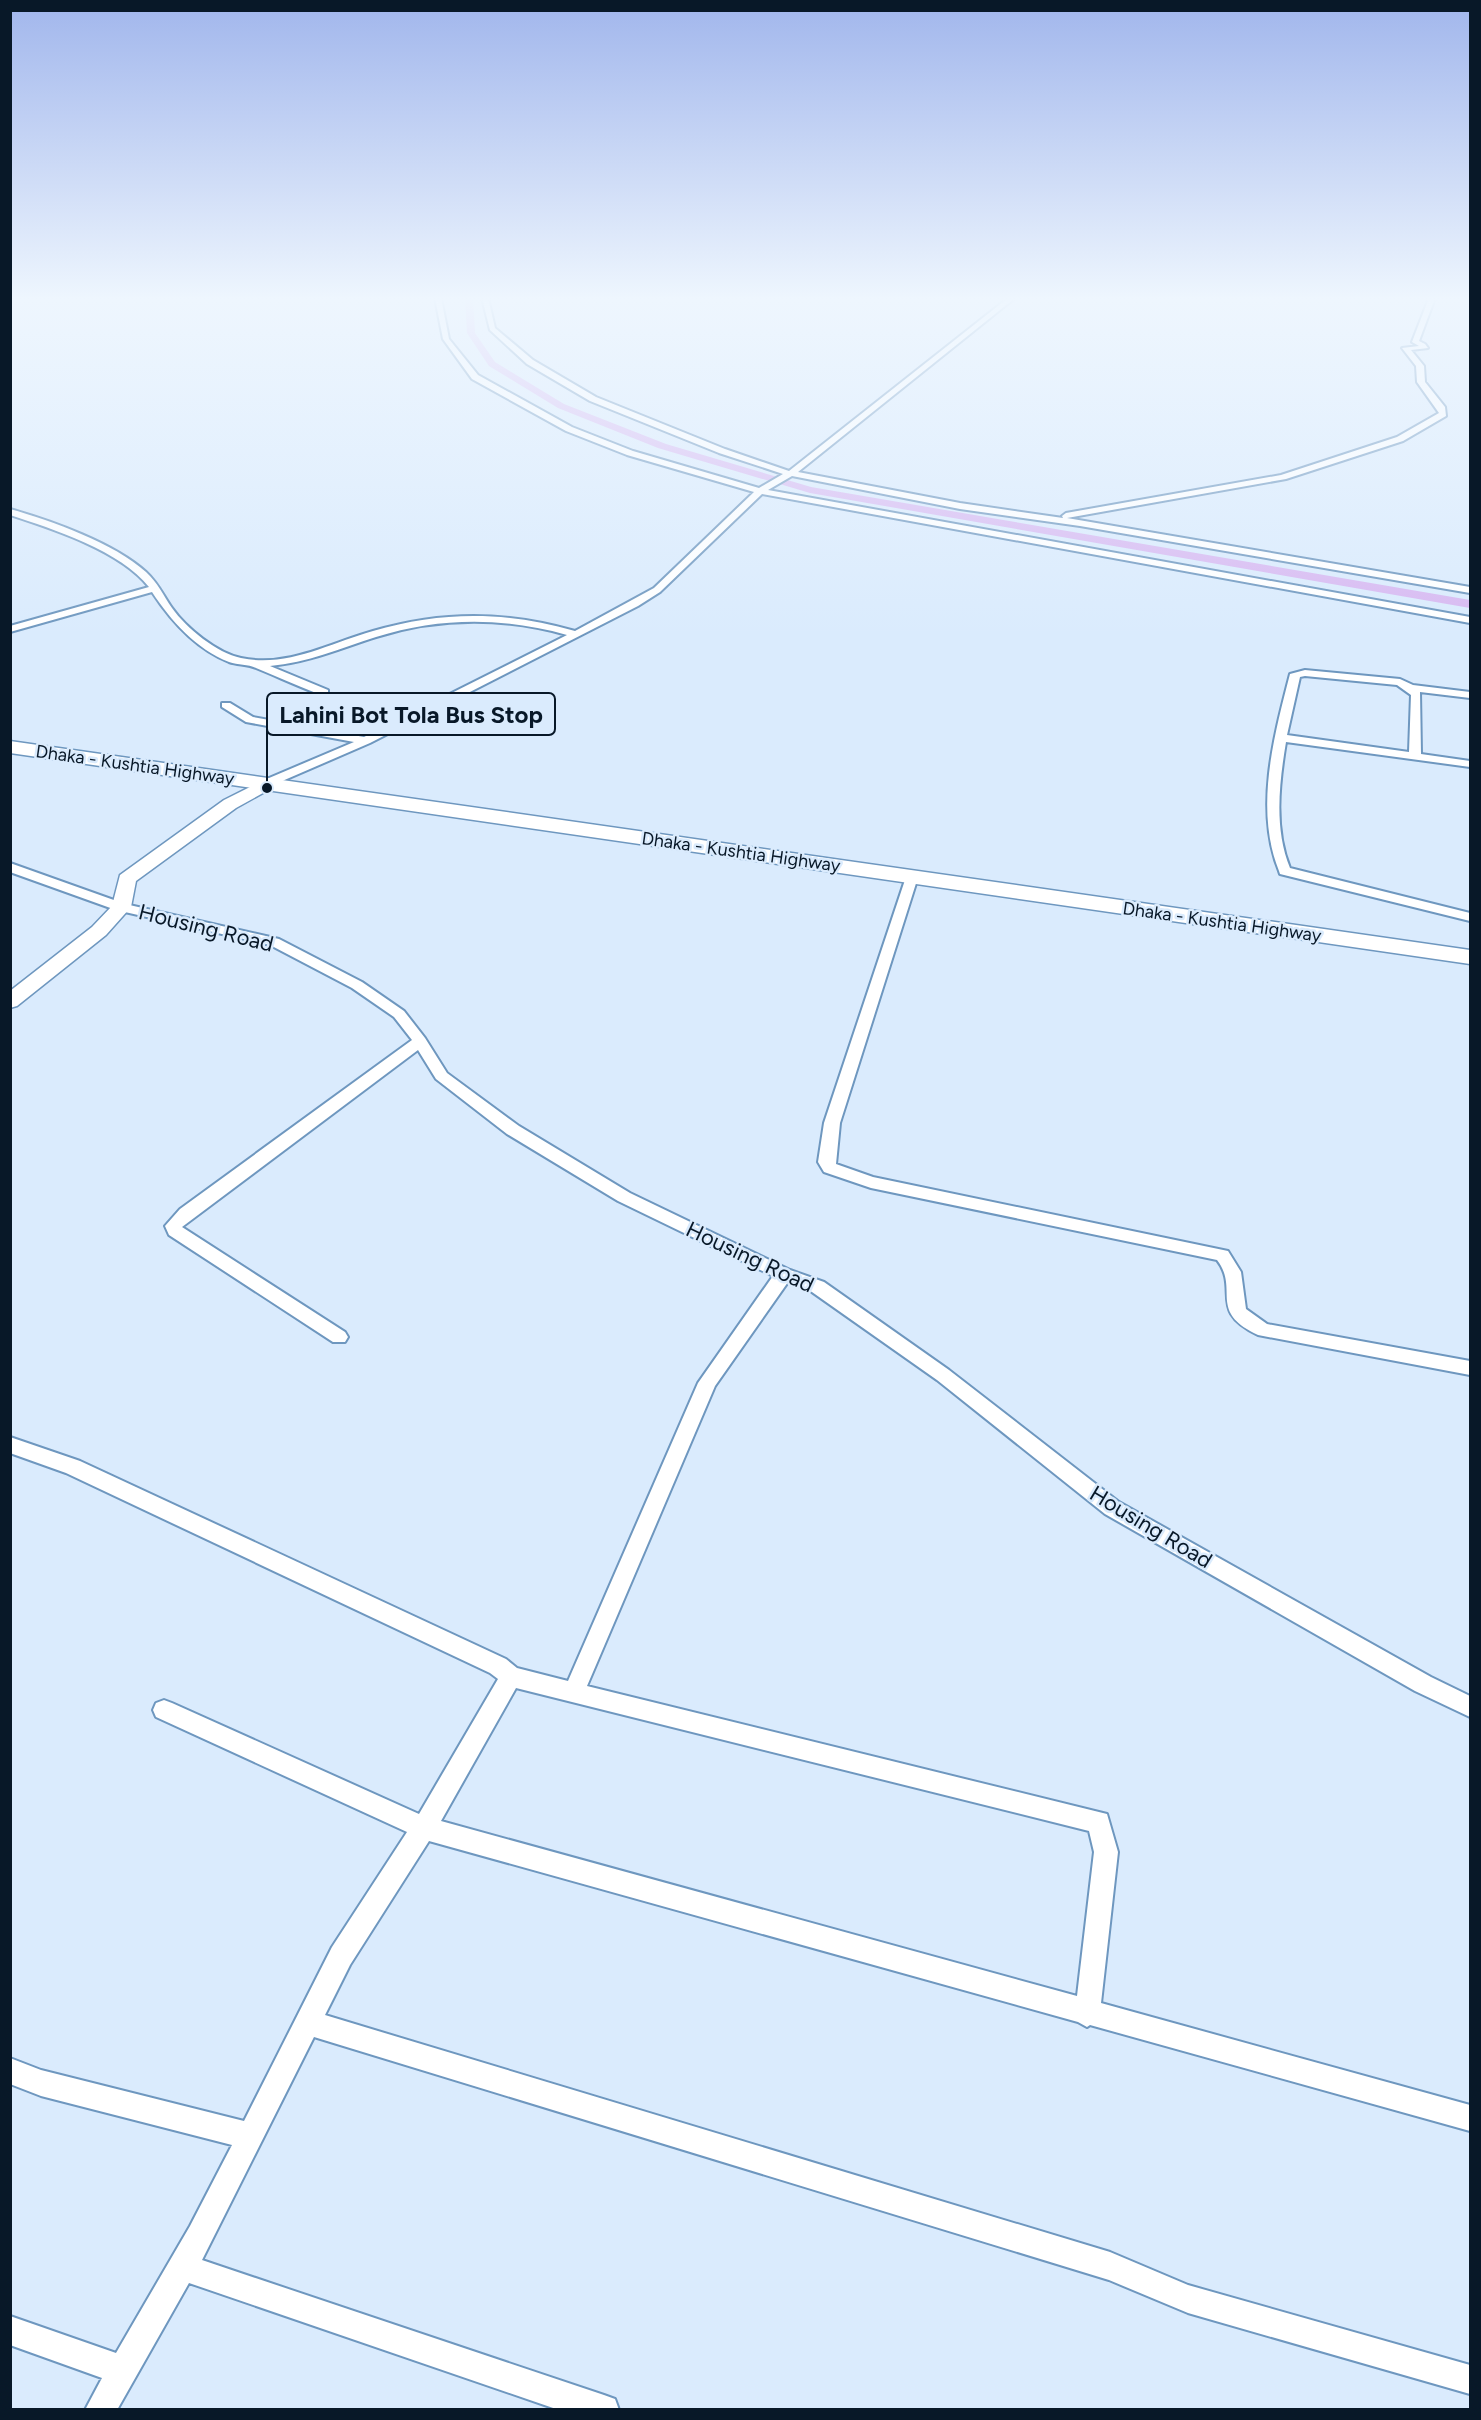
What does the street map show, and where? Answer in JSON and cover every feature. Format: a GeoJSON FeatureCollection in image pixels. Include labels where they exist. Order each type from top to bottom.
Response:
{"type":"FeatureCollection","features":[{"type":"Feature","properties":{"kind":"main road","name":"Dhaka - Kushtia Highway"},"geometry":{"type":"LineString","coordinates":[[10,747],[1470,957]]}},
{"type":"Feature","properties":{"kind":"main road"},"geometry":{"type":"LineString","coordinates":[[10,1002],[99,932],[121,907],[127,879],[230,804],[266,784]]}},
{"type":"Feature","properties":{"kind":"street"},"geometry":{"type":"LineString","coordinates":[[536,411],[569,429],[630,453],[760,491],[1470,620]]}},
{"type":"Feature","properties":{"kind":"street"},"geometry":{"type":"LineString","coordinates":[[622,411],[681,435],[788,473],[903,496],[1470,590]]}},
{"type":"Feature","properties":{"kind":"street"},"geometry":{"type":"LineString","coordinates":[[266,784],[366,741],[657,590],[760,491],[793,472],[870,411]]}},
{"type":"Feature","properties":{"kind":"street"},"geometry":{"type":"LineString","coordinates":[[1051,519],[1282,477],[1400,439],[1443,414],[1442,411]]}},
{"type":"Feature","properties":{"kind":"street"},"geometry":{"type":"LineString","coordinates":[[10,512],[122,558],[156,588],[174,617],[194,635],[237,661],[293,660],[414,623],[470,615],[508,617],[574,634]]}},
{"type":"Feature","properties":{"kind":"street"},"geometry":{"type":"LineString","coordinates":[[10,629],[156,588]]}},
{"type":"Feature","properties":{"kind":"street"},"geometry":{"type":"LineString","coordinates":[[255,662],[259,667],[284,678],[324,692],[307,703]]}},
{"type":"Feature","properties":{"kind":"street"},"geometry":{"type":"LineString","coordinates":[[1470,695],[1410,687],[1400,682],[1305,673],[1295,675],[1281,738],[1274,819],[1276,857],[1285,871],[1470,917]]}},
{"type":"Feature","properties":{"kind":"street"},"geometry":{"type":"LineString","coordinates":[[1410,687],[1416,694],[1415,756]]}},
{"type":"Feature","properties":{"kind":"street"},"geometry":{"type":"LineString","coordinates":[[226,705],[260,723],[366,741]]}},
{"type":"Feature","properties":{"kind":"street"},"geometry":{"type":"LineString","coordinates":[[1281,738],[1470,764]]}},
{"type":"Feature","properties":{"kind":"street","name":"Housing Road"},"geometry":{"type":"LineString","coordinates":[[10,867],[121,907],[274,942],[357,985],[399,1014],[420,1041],[441,1076],[513,1130],[624,1197],[784,1274],[818,1287],[943,1375],[1112,1508],[1423,1684],[1470,1707]]}},
{"type":"Feature","properties":{"kind":"street"},"geometry":{"type":"LineString","coordinates":[[912,877],[832,1122],[826,1162],[830,1168],[871,1182],[1222,1255],[1235,1272],[1235,1309],[1243,1319],[1264,1330],[1470,1368]]}},
{"type":"Feature","properties":{"kind":"street"},"geometry":{"type":"LineString","coordinates":[[339,1337],[207,1254],[175,1231],[173,1226],[186,1213],[420,1041]]}},
{"type":"Feature","properties":{"kind":"street"},"geometry":{"type":"LineString","coordinates":[[574,1690],[706,1383],[784,1274]]}},
{"type":"Feature","properties":{"kind":"street"},"geometry":{"type":"LineString","coordinates":[[10,1444],[73,1467],[498,1666],[511,1677],[574,1690],[1099,1822],[1106,1852],[1087,2014]]}},
{"type":"Feature","properties":{"kind":"street"},"geometry":{"type":"LineString","coordinates":[[100,2409],[182,2267],[341,1956],[424,1828],[511,1677]]}},
{"type":"Feature","properties":{"kind":"street"},"geometry":{"type":"LineString","coordinates":[[164,1710],[424,1828],[1087,2014],[1470,2118]]}},
{"type":"Feature","properties":{"kind":"street"},"geometry":{"type":"LineString","coordinates":[[308,2023],[1110,2266],[1188,2299],[1470,2380]]}},
{"type":"Feature","properties":{"kind":"street"},"geometry":{"type":"LineString","coordinates":[[10,2071],[41,2083],[250,2136]]}},
{"type":"Feature","properties":{"kind":"street"},"geometry":{"type":"LineString","coordinates":[[182,2267],[604,2409]]}},
{"type":"Feature","properties":{"kind":"street"},"geometry":{"type":"LineString","coordinates":[[10,2330],[122,2370]]}},
{"type":"Feature","properties":{"kind":"waterway"},"geometry":{"type":"LineString","coordinates":[[573,411],[662,446],[810,490],[1470,604]]}},
{"type":"Feature","properties":{"kind":"place","name":"Lahini Bot Tola Bus Stop"},"geometry":{"type":"Point","coordinates":[267,788]}}]}
